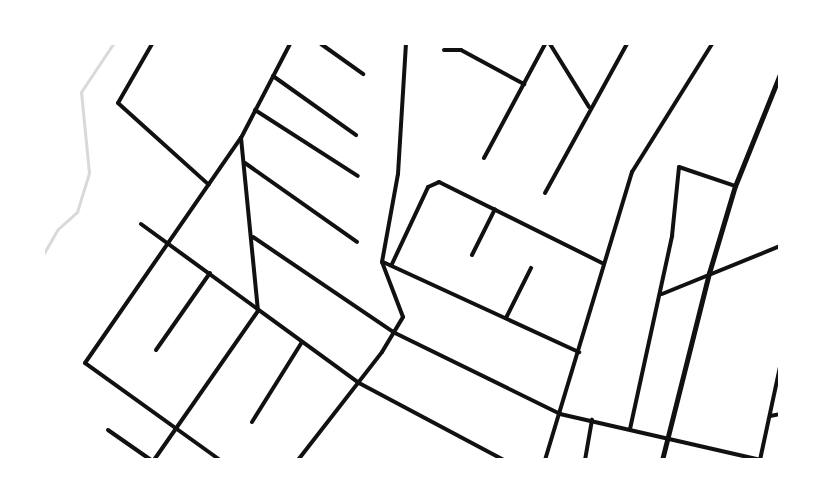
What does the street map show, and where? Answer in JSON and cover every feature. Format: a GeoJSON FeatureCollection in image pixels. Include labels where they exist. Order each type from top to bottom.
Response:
{"type":"FeatureCollection","features":[{"type":"Feature","properties":{"kind":"street"},"geometry":{"type":"LineString","coordinates":[[152,44],[118,103],[210,185]]}},
{"type":"Feature","properties":{"kind":"street"},"geometry":{"type":"LineString","coordinates":[[220,459],[85,363],[241,138],[290,44]]}},
{"type":"Feature","properties":{"kind":"street"},"geometry":{"type":"LineString","coordinates":[[321,44],[363,74]]}},
{"type":"Feature","properties":{"kind":"street"},"geometry":{"type":"LineString","coordinates":[[298,459],[359,383],[395,333],[403,317],[382,262],[398,174],[406,44]]}},
{"type":"Feature","properties":{"kind":"street"},"geometry":{"type":"LineString","coordinates":[[484,158],[545,44]]}},
{"type":"Feature","properties":{"kind":"street"},"geometry":{"type":"LineString","coordinates":[[550,44],[589,107]]}},
{"type":"Feature","properties":{"kind":"street"},"geometry":{"type":"LineString","coordinates":[[545,193],[589,107],[627,44]]}},
{"type":"Feature","properties":{"kind":"street"},"geometry":{"type":"LineString","coordinates":[[545,459],[579,352],[602,263],[632,172],[712,44]]}},
{"type":"Feature","properties":{"kind":"street"},"geometry":{"type":"LineString","coordinates":[[444,50],[461,50],[524,84]]}},
{"type":"Feature","properties":{"kind":"street"},"geometry":{"type":"LineString","coordinates":[[662,459],[709,273],[735,186],[780,74]]}},
{"type":"Feature","properties":{"kind":"street"},"geometry":{"type":"LineString","coordinates":[[273,75],[356,135]]}},
{"type":"Feature","properties":{"kind":"street"},"geometry":{"type":"LineString","coordinates":[[255,110],[358,176]]}},
{"type":"Feature","properties":{"kind":"street"},"geometry":{"type":"LineString","coordinates":[[108,430],[153,459],[177,429],[258,311],[253,237],[241,138]]}},
{"type":"Feature","properties":{"kind":"street"},"geometry":{"type":"LineString","coordinates":[[244,162],[357,242]]}},
{"type":"Feature","properties":{"kind":"street"},"geometry":{"type":"LineString","coordinates":[[630,429],[662,294],[679,167],[735,186]]}},
{"type":"Feature","properties":{"kind":"street"},"geometry":{"type":"LineString","coordinates":[[392,264],[428,187],[439,182],[602,263]]}},
{"type":"Feature","properties":{"kind":"street"},"geometry":{"type":"LineString","coordinates":[[472,255],[495,208]]}},
{"type":"Feature","properties":{"kind":"street"},"geometry":{"type":"LineString","coordinates":[[141,224],[359,383],[504,459]]}},
{"type":"Feature","properties":{"kind":"street"},"geometry":{"type":"LineString","coordinates":[[253,237],[395,333],[560,414],[761,459],[780,367]]}},
{"type":"Feature","properties":{"kind":"street"},"geometry":{"type":"LineString","coordinates":[[662,294],[780,246]]}},
{"type":"Feature","properties":{"kind":"street"},"geometry":{"type":"LineString","coordinates":[[382,262],[392,264],[579,352]]}},
{"type":"Feature","properties":{"kind":"street"},"geometry":{"type":"LineString","coordinates":[[506,318],[531,268]]}},
{"type":"Feature","properties":{"kind":"street"},"geometry":{"type":"LineString","coordinates":[[156,350],[210,273]]}},
{"type":"Feature","properties":{"kind":"street"},"geometry":{"type":"LineString","coordinates":[[252,422],[302,342]]}},
{"type":"Feature","properties":{"kind":"street"},"geometry":{"type":"LineString","coordinates":[[770,416],[780,414]]}},
{"type":"Feature","properties":{"kind":"street"},"geometry":{"type":"LineString","coordinates":[[585,459],[592,420]]}},
{"type":"Feature","properties":{"kind":"waterway"},"geometry":{"type":"LineString","coordinates":[[44,253],[58,229],[77,212],[89,173],[81,92],[113,44]]}}]}
